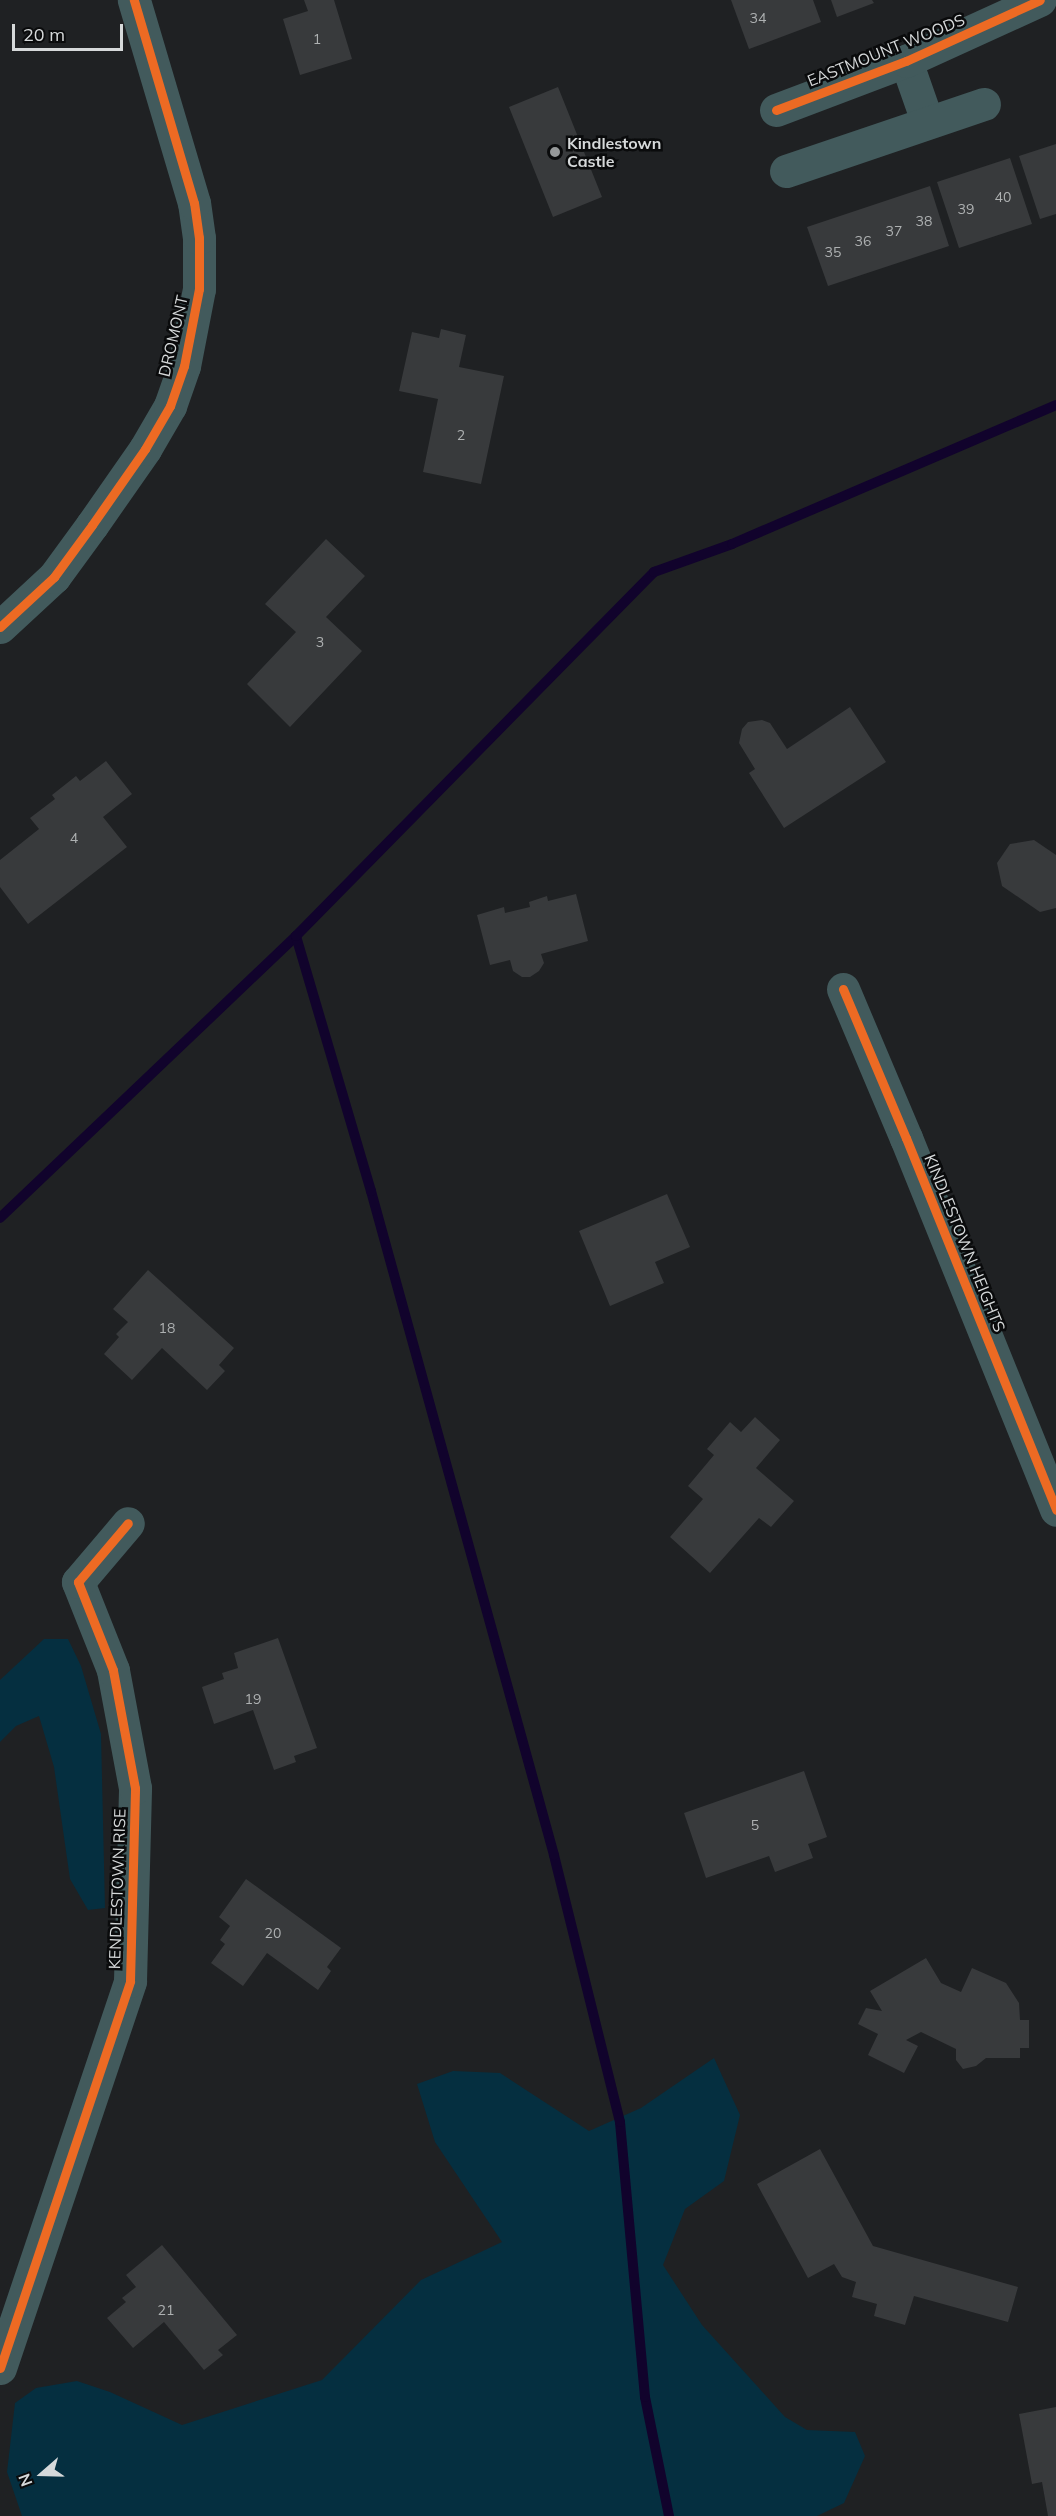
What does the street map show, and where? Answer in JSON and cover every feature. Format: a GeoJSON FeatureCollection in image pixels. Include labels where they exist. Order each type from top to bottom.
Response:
{"type":"FeatureCollection","features":[{"type":"Feature","properties":{"kind":"street","name":"DROMONT"},"geometry":{"type":"LineString","coordinates":[[0,627],[54,576],[92,525],[145,449],[170,406],[184,366],[199,289],[195,215],[134,0]]}},
{"type":"Feature","properties":{"kind":"street","name":"EASTMOUNT WOODS"},"geometry":{"type":"LineString","coordinates":[[776,110],[906,61],[1040,0]]}},
{"type":"Feature","properties":{"kind":"street","name":"EASTMOUNT WOODS"},"geometry":{"type":"LineString","coordinates":[[906,61],[927,121]]}},
{"type":"Feature","properties":{"kind":"street"},"geometry":{"type":"LineString","coordinates":[[786,171],[927,121],[984,104]]}},
{"type":"Feature","properties":{"kind":"street","name":"KINDLESTOWN HEIGHTS"},"geometry":{"type":"LineString","coordinates":[[843,989],[906,1138],[1056,1510]]}},
{"type":"Feature","properties":{"kind":"street","name":"KENDLESTOWN RISE"},"geometry":{"type":"LineString","coordinates":[[0,2368],[130,1981],[135,1788],[113,1670],[78,1582],[128,1523]]}},
{"type":"Feature","properties":{"kind":"shaded area"},"geometry":{"type":"Polygon","coordinates":[[[44,1639],[68,1639],[81,1666],[101,1734],[105,1908],[88,1910],[70,1879],[54,1767],[39,1716],[16,1726],[0,1742],[0,1680],[44,1639]]]}},
{"type":"Feature","properties":{"kind":"shaded area"},"geometry":{"type":"Polygon","coordinates":[[[714,2058],[740,2115],[724,2181],[685,2209],[663,2265],[702,2325],[785,2417],[807,2430],[855,2432],[865,2456],[844,2503],[817,2516],[22,2516],[7,2472],[15,2403],[36,2388],[77,2381],[110,2392],[182,2425],[322,2380],[421,2280],[502,2242],[435,2142],[417,2084],[453,2071],[500,2073],[589,2131],[641,2108],[714,2058]]]}},
{"type":"Feature","properties":{"kind":"building"},"geometry":{"type":"Polygon","coordinates":[[[304,0],[334,0],[352,59],[300,75],[283,19],[308,11],[304,0]]]}},
{"type":"Feature","properties":{"kind":"building"},"geometry":{"type":"Polygon","coordinates":[[[731,0],[813,0],[821,22],[749,49],[731,0]]]}},
{"type":"Feature","properties":{"kind":"building"},"geometry":{"type":"Polygon","coordinates":[[[831,0],[872,0],[874,3],[837,17],[831,0]]]}},
{"type":"Feature","properties":{"kind":"building","name":"Kindlestown Castle"},"geometry":{"type":"Polygon","coordinates":[[[558,87],[602,197],[553,217],[509,107],[558,87]]]}},
{"type":"Feature","properties":{"kind":"building"},"geometry":{"type":"Polygon","coordinates":[[[1056,144],[1056,214],[1040,219],[1019,156],[1056,144]]]}},
{"type":"Feature","properties":{"kind":"building"},"geometry":{"type":"Polygon","coordinates":[[[1010,158],[1032,224],[959,248],[937,182],[1010,158]]]}},
{"type":"Feature","properties":{"kind":"building"},"geometry":{"type":"Polygon","coordinates":[[[930,186],[949,246],[828,286],[807,227],[930,186]]]}},
{"type":"Feature","properties":{"kind":"building"},"geometry":{"type":"Polygon","coordinates":[[[441,329],[466,335],[459,367],[504,376],[481,484],[423,472],[438,399],[399,391],[412,332],[439,338],[441,329]]]}},
{"type":"Feature","properties":{"kind":"building"},"geometry":{"type":"Polygon","coordinates":[[[326,539],[365,576],[326,617],[362,651],[290,727],[247,684],[296,632],[265,604],[326,539]]]}},
{"type":"Feature","properties":{"kind":"building"},"geometry":{"type":"Polygon","coordinates":[[[850,707],[886,762],[784,828],[749,773],[755,769],[739,743],[742,729],[748,722],[762,720],[770,723],[787,749],[850,707]]]}},
{"type":"Feature","properties":{"kind":"building"},"geometry":{"type":"Polygon","coordinates":[[[106,761],[132,794],[103,817],[127,847],[28,924],[0,887],[0,860],[39,829],[30,818],[55,799],[52,795],[76,776],[80,781],[106,761]]]}},
{"type":"Feature","properties":{"kind":"building"},"geometry":{"type":"Polygon","coordinates":[[[1034,840],[1056,855],[1056,908],[1040,912],[1002,886],[997,863],[1010,844],[1034,840]]]}},
{"type":"Feature","properties":{"kind":"building"},"geometry":{"type":"Polygon","coordinates":[[[576,894],[588,941],[541,954],[544,963],[539,971],[530,977],[522,977],[513,971],[510,960],[490,965],[477,915],[504,907],[505,913],[530,907],[529,902],[547,896],[548,901],[576,894]]]}},
{"type":"Feature","properties":{"kind":"building"},"geometry":{"type":"Polygon","coordinates":[[[667,1194],[690,1247],[655,1262],[664,1283],[610,1306],[579,1231],[667,1194]]]}},
{"type":"Feature","properties":{"kind":"building"},"geometry":{"type":"Polygon","coordinates":[[[148,1270],[234,1348],[219,1365],[225,1371],[207,1390],[162,1348],[132,1380],[104,1354],[119,1337],[116,1334],[128,1322],[113,1309],[148,1270]]]}},
{"type":"Feature","properties":{"kind":"building"},"geometry":{"type":"Polygon","coordinates":[[[755,1417],[780,1440],[756,1468],[794,1501],[771,1527],[759,1518],[710,1573],[670,1537],[703,1499],[688,1486],[714,1455],[707,1449],[730,1422],[741,1432],[755,1417]]]}},
{"type":"Feature","properties":{"kind":"building"},"geometry":{"type":"Polygon","coordinates":[[[278,1638],[317,1748],[294,1756],[296,1762],[274,1770],[253,1710],[214,1724],[202,1687],[224,1679],[222,1673],[238,1668],[234,1653],[278,1638]]]}},
{"type":"Feature","properties":{"kind":"building"},"geometry":{"type":"Polygon","coordinates":[[[804,1771],[827,1837],[808,1844],[813,1858],[775,1872],[769,1856],[706,1878],[684,1813],[804,1771]]]}},
{"type":"Feature","properties":{"kind":"building"},"geometry":{"type":"Polygon","coordinates":[[[246,1879],[341,1948],[327,1967],[331,1971],[318,1990],[267,1953],[243,1986],[211,1963],[225,1944],[220,1940],[230,1926],[219,1917],[246,1879]]]}},
{"type":"Feature","properties":{"kind":"building"},"geometry":{"type":"Polygon","coordinates":[[[926,1958],[941,1983],[961,1992],[972,1968],[1006,1983],[1019,2003],[1020,2020],[1029,2020],[1029,2048],[1020,2048],[1020,2058],[986,2058],[976,2066],[963,2069],[956,2060],[956,2049],[921,2032],[906,2040],[918,2046],[904,2073],[868,2055],[878,2034],[858,2024],[866,2008],[882,2011],[870,1991],[926,1958]]]}},
{"type":"Feature","properties":{"kind":"building"},"geometry":{"type":"Polygon","coordinates":[[[820,2149],[873,2246],[1018,2287],[1008,2322],[914,2296],[905,2325],[874,2316],[877,2304],[852,2297],[856,2282],[842,2277],[834,2264],[808,2278],[757,2184],[820,2149]]]}},
{"type":"Feature","properties":{"kind":"building"},"geometry":{"type":"Polygon","coordinates":[[[162,2245],[237,2335],[218,2350],[223,2355],[204,2370],[164,2322],[133,2348],[107,2318],[126,2302],[122,2298],[136,2287],[126,2275],[162,2245]]]}},
{"type":"Feature","properties":{"kind":"building"},"geometry":{"type":"Polygon","coordinates":[[[1056,2407],[1056,2516],[1048,2516],[1042,2482],[1032,2484],[1019,2414],[1056,2407]]]}},
{"type":"Feature","properties":{"kind":"waterway"},"geometry":{"type":"LineString","coordinates":[[669,2516],[645,2397],[620,2122],[554,1855],[371,1191],[296,936],[654,572],[732,544],[1056,405]]}},
{"type":"Feature","properties":{"kind":"waterway"},"geometry":{"type":"LineString","coordinates":[[0,1218],[296,936]]}},
{"type":"Feature","properties":{"kind":"cycle path"},"geometry":{"type":"LineString","coordinates":[[0,627],[54,577],[92,525],[145,449],[170,406],[184,366],[199,289],[199,238],[194,203],[134,0]]}},
{"type":"Feature","properties":{"kind":"cycle path"},"geometry":{"type":"LineString","coordinates":[[776,110],[906,61],[1040,0]]}},
{"type":"Feature","properties":{"kind":"cycle path"},"geometry":{"type":"LineString","coordinates":[[843,989],[906,1138],[1056,1510]]}},
{"type":"Feature","properties":{"kind":"cycle path"},"geometry":{"type":"LineString","coordinates":[[0,2368],[130,1981],[135,1788],[113,1670],[78,1582],[128,1523]]}},
{"type":"Feature","properties":{"kind":"place","name":"Kindlestown Castle"},"geometry":{"type":"Point","coordinates":[555,152]}}]}
